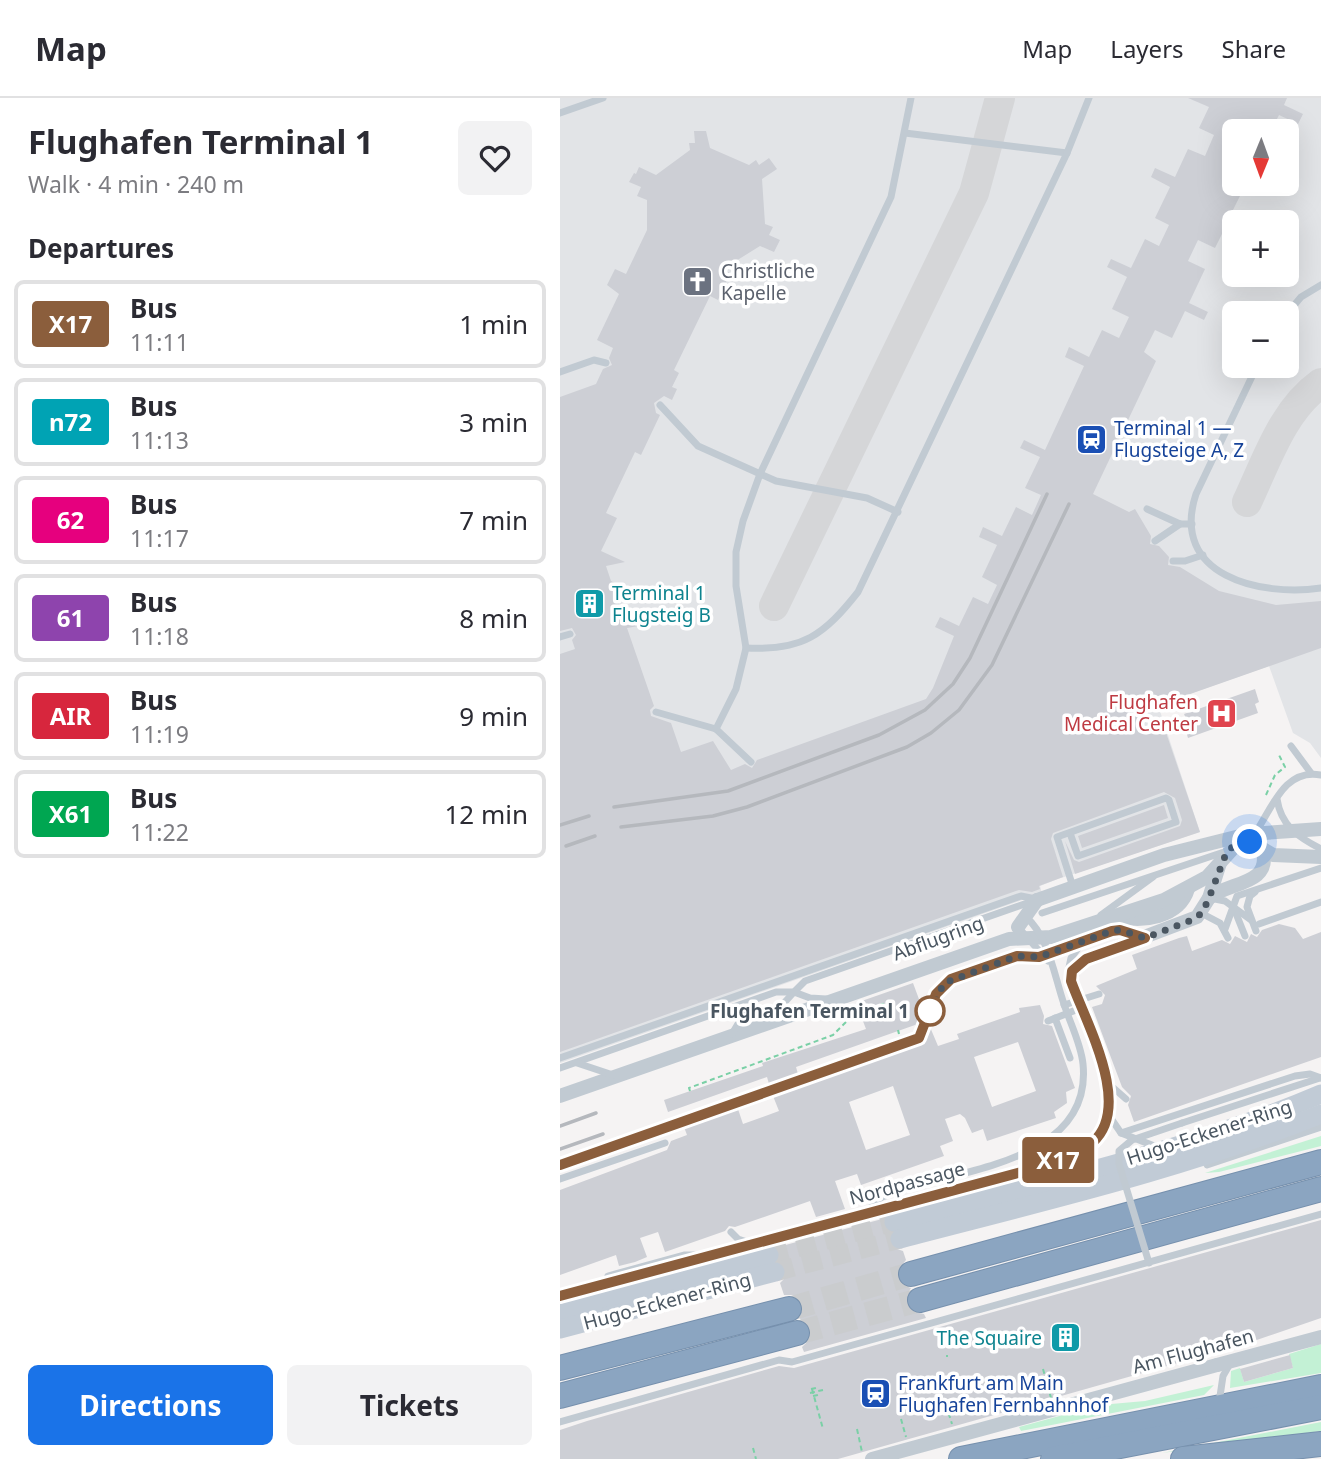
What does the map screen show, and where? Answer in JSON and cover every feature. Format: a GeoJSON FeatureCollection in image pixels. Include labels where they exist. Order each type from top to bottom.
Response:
{"type":"FeatureCollection","features":[{"type":"Feature","properties":{"kind":"highway"},"geometry":{"type":"LineString","coordinates":[[911,1274],[1321,1162]]}},
{"type":"Feature","properties":{"kind":"highway"},"geometry":{"type":"LineString","coordinates":[[920,1300],[1321,1189]]}},
{"type":"Feature","properties":{"kind":"highway"},"geometry":{"type":"LineString","coordinates":[[560,1368],[789,1309]]}},
{"type":"Feature","properties":{"kind":"highway"},"geometry":{"type":"LineString","coordinates":[[560,1396],[797,1333]]}},
{"type":"Feature","properties":{"kind":"highway"},"geometry":{"type":"LineString","coordinates":[[958,1448],[1217,1408],[1321,1387]]}},
{"type":"Feature","properties":{"kind":"highway"},"geometry":{"type":"LineString","coordinates":[[1053,1459],[1321,1407]]}},
{"type":"Feature","properties":{"kind":"highway"},"geometry":{"type":"LineString","coordinates":[[1183,1459],[1318,1445]]}},
{"type":"Feature","properties":{"kind":"street"},"geometry":{"type":"LineString","coordinates":[[1022,922],[1039,906],[1073,887],[1164,855],[1219,840],[1268,831],[1321,829]]}},
{"type":"Feature","properties":{"kind":"street"},"geometry":{"type":"LineString","coordinates":[[560,1095],[1009,939],[1086,933],[1116,916],[1188,889],[1207,877],[1222,856],[1237,844],[1253,843],[1263,852],[1273,855],[1321,857]]}},
{"type":"Feature","properties":{"kind":"street"},"geometry":{"type":"LineString","coordinates":[[1209,898],[1257,876],[1265,863],[1263,852]]}},
{"type":"Feature","properties":{"kind":"street"},"geometry":{"type":"LineString","coordinates":[[1109,1114],[1110,1099],[1106,1079],[1071,981],[1072,971],[1080,961],[1192,920],[1202,913],[1222,856]]}},
{"type":"Feature","properties":{"kind":"street","name":"Abflugring"},"geometry":{"type":"LineString","coordinates":[[560,1095],[973,947],[1022,922]]}},
{"type":"Feature","properties":{"kind":"street","name":"Hugo-Eckener-Ring"},"geometry":{"type":"LineString","coordinates":[[1321,1094],[1247,1122],[897,1231],[1197,1158],[1321,1114]]}},
{"type":"Feature","properties":{"kind":"street","name":"Nordpassage"},"geometry":{"type":"LineString","coordinates":[[560,1296],[701,1258],[766,1257],[863,1215],[1029,1170],[1065,1158],[1097,1137],[1109,1114]]}},
{"type":"Feature","properties":{"kind":"street","name":"Hugo-Eckener-Ring"},"geometry":{"type":"LineString","coordinates":[[560,1311],[766,1257]]}},
{"type":"Feature","properties":{"kind":"street","name":"Hugo-Eckener-Ring"},"geometry":{"type":"LineString","coordinates":[[560,1329],[766,1257]]}},
{"type":"Feature","properties":{"kind":"street","name":"Am Flughafen"},"geometry":{"type":"LineString","coordinates":[[872,1459],[908,1448],[958,1448],[1055,1409],[1321,1335]]}},
{"type":"Feature","properties":{"kind":"lane"},"geometry":{"type":"LineString","coordinates":[[560,113],[603,98]]}},
{"type":"Feature","properties":{"kind":"lane"},"geometry":{"type":"LineString","coordinates":[[716,729],[736,689],[746,648],[736,586],[736,552],[743,522],[760,474],[891,197],[911,98]]}},
{"type":"Feature","properties":{"kind":"lane"},"geometry":{"type":"LineString","coordinates":[[746,648],[787,647],[808,640],[833,625],[858,592],[1067,153],[1090,98]]}},
{"type":"Feature","properties":{"kind":"lane"},"geometry":{"type":"LineString","coordinates":[[905,133],[1067,153]]}},
{"type":"Feature","properties":{"kind":"lane"},"geometry":{"type":"LineString","coordinates":[[1298,301],[1321,285]]}},
{"type":"Feature","properties":{"kind":"lane"},"geometry":{"type":"LineString","coordinates":[[560,372],[594,360],[606,363]]}},
{"type":"Feature","properties":{"kind":"lane"},"geometry":{"type":"LineString","coordinates":[[1250,378],[1196,494],[1192,524],[1203,555],[1225,576],[1249,587],[1281,591],[1321,588]]}},
{"type":"Feature","properties":{"kind":"lane"},"geometry":{"type":"LineString","coordinates":[[660,405],[698,446],[760,474],[776,481],[867,498],[898,512]]}},
{"type":"Feature","properties":{"kind":"lane"},"geometry":{"type":"LineString","coordinates":[[1147,509],[1180,524],[1192,524]]}},
{"type":"Feature","properties":{"kind":"lane"},"geometry":{"type":"LineString","coordinates":[[1155,541],[1180,524]]}},
{"type":"Feature","properties":{"kind":"lane"},"geometry":{"type":"LineString","coordinates":[[1173,561],[1185,561],[1203,555]]}},
{"type":"Feature","properties":{"kind":"lane"},"geometry":{"type":"LineString","coordinates":[[560,637],[570,634]]}},
{"type":"Feature","properties":{"kind":"lane"},"geometry":{"type":"LineString","coordinates":[[656,712],[716,729],[751,762]]}},
{"type":"Feature","properties":{"kind":"lane"},"geometry":{"type":"LineString","coordinates":[[1290,746],[1311,774]]}},
{"type":"Feature","properties":{"kind":"lane"},"geometry":{"type":"LineString","coordinates":[[1246,842],[1291,780],[1311,774],[1321,775]]}},
{"type":"Feature","properties":{"kind":"lane"},"geometry":{"type":"LineString","coordinates":[[1070,833],[1078,856],[1176,822],[1170,800],[1166,798],[1057,837],[1073,887]]}},
{"type":"Feature","properties":{"kind":"lane"},"geometry":{"type":"LineString","coordinates":[[1276,799],[1280,815],[1289,828],[1321,849]]}},
{"type":"Feature","properties":{"kind":"lane"},"geometry":{"type":"LineString","coordinates":[[1086,898],[1096,885],[1147,867],[1183,856],[1222,856]]}},
{"type":"Feature","properties":{"kind":"lane"},"geometry":{"type":"LineString","coordinates":[[738,1032],[749,1024],[774,1014],[805,981],[1039,906],[1086,898],[1159,873],[1222,856]]}},
{"type":"Feature","properties":{"kind":"lane"},"geometry":{"type":"LineString","coordinates":[[1225,929],[1237,896],[1321,868]]}},
{"type":"Feature","properties":{"kind":"lane"},"geometry":{"type":"LineString","coordinates":[[560,1165],[919,1038],[936,994],[951,979],[1017,956],[1039,957],[1086,933],[1159,873]]}},
{"type":"Feature","properties":{"kind":"lane"},"geometry":{"type":"LineString","coordinates":[[1256,925],[1247,901],[1261,888]]}},
{"type":"Feature","properties":{"kind":"lane"},"geometry":{"type":"LineString","coordinates":[[560,1058],[1021,895],[1039,906]]}},
{"type":"Feature","properties":{"kind":"lane"},"geometry":{"type":"LineString","coordinates":[[1209,898],[1233,906],[1256,925]]}},
{"type":"Feature","properties":{"kind":"lane"},"geometry":{"type":"LineString","coordinates":[[1256,925],[1321,902]]}},
{"type":"Feature","properties":{"kind":"lane"},"geometry":{"type":"LineString","coordinates":[[1233,906],[1245,936]]}},
{"type":"Feature","properties":{"kind":"lane"},"geometry":{"type":"LineString","coordinates":[[1202,913],[1215,919],[1225,929],[1228,938]]}},
{"type":"Feature","properties":{"kind":"lane"},"geometry":{"type":"LineString","coordinates":[[1022,922],[1050,964]]}},
{"type":"Feature","properties":{"kind":"lane"},"geometry":{"type":"LineString","coordinates":[[863,1215],[882,1197],[1021,1155],[1040,1146],[1061,1130],[1079,1098],[1083,1075],[1081,1054],[1041,933],[1022,922]]}},
{"type":"Feature","properties":{"kind":"lane"},"geometry":{"type":"LineString","coordinates":[[1086,933],[1120,930],[1145,938]]}},
{"type":"Feature","properties":{"kind":"lane"},"geometry":{"type":"LineString","coordinates":[[1071,981],[1069,963],[1086,933]]}},
{"type":"Feature","properties":{"kind":"lane"},"geometry":{"type":"LineString","coordinates":[[560,1068],[776,992],[794,992],[810,998],[826,999]]}},
{"type":"Feature","properties":{"kind":"lane"},"geometry":{"type":"LineString","coordinates":[[1064,1005],[1098,994]]}},
{"type":"Feature","properties":{"kind":"lane"},"geometry":{"type":"LineString","coordinates":[[738,1032],[751,1002]]}},
{"type":"Feature","properties":{"kind":"lane"},"geometry":{"type":"LineString","coordinates":[[1070,1058],[1052,1019],[1081,1008]]}},
{"type":"Feature","properties":{"kind":"lane"},"geometry":{"type":"LineString","coordinates":[[577,1063],[613,1075]]}},
{"type":"Feature","properties":{"kind":"lane"},"geometry":{"type":"LineString","coordinates":[[1121,1133],[1295,1076],[1310,1074],[1321,1078]]}},
{"type":"Feature","properties":{"kind":"lane"},"geometry":{"type":"LineString","coordinates":[[1149,1263],[1118,1156],[1125,1143],[1321,1078]]}},
{"type":"Feature","properties":{"kind":"lane"},"geometry":{"type":"LineString","coordinates":[[1106,1079],[1112,1089],[1126,1099]]}},
{"type":"Feature","properties":{"kind":"lane"},"geometry":{"type":"LineString","coordinates":[[1109,1114],[1121,1133],[1161,1148]]}},
{"type":"Feature","properties":{"kind":"lane"},"geometry":{"type":"LineString","coordinates":[[1125,1185],[1238,1156],[1321,1127]]}},
{"type":"Feature","properties":{"kind":"lane"},"geometry":{"type":"LineString","coordinates":[[560,1179],[665,1143]]}},
{"type":"Feature","properties":{"kind":"lane"},"geometry":{"type":"LineString","coordinates":[[560,1422],[779,1360],[792,1362],[805,1359],[1321,1214]]}},
{"type":"Feature","properties":{"kind":"lane"},"geometry":{"type":"LineString","coordinates":[[732,1232],[766,1257]]}},
{"type":"Feature","properties":{"kind":"lane"},"geometry":{"type":"LineString","coordinates":[[560,1290],[684,1255],[701,1258]]}},
{"type":"Feature","properties":{"kind":"lane"},"geometry":{"type":"LineString","coordinates":[[1217,1408],[1223,1376],[1233,1360],[1321,1335]]}},
{"type":"Feature","properties":{"kind":"path"},"geometry":{"type":"LineString","coordinates":[[1265,798],[1275,775],[1285,767],[1279,755]]}},
{"type":"Feature","properties":{"kind":"path"},"geometry":{"type":"LineString","coordinates":[[690,1091],[689,1087],[833,1035],[858,1013],[888,1002],[892,1014]]}},
{"type":"Feature","properties":{"kind":"path"},"geometry":{"type":"LineString","coordinates":[[898,1030],[900,1034]]}},
{"type":"Feature","properties":{"kind":"path"},"geometry":{"type":"LineString","coordinates":[[1043,1369],[1055,1409]]}},
{"type":"Feature","properties":{"kind":"path"},"geometry":{"type":"LineString","coordinates":[[812,1393],[816,1388]]}},
{"type":"Feature","properties":{"kind":"path"},"geometry":{"type":"LineString","coordinates":[[812,1393],[823,1390]]}},
{"type":"Feature","properties":{"kind":"path"},"geometry":{"type":"LineString","coordinates":[[812,1393],[818,1395]]}},
{"type":"Feature","properties":{"kind":"path"},"geometry":{"type":"LineString","coordinates":[[812,1393],[823,1429]]}},
{"type":"Feature","properties":{"kind":"path"},"geometry":{"type":"LineString","coordinates":[[908,1408],[907,1404],[913,1402]]}},
{"type":"Feature","properties":{"kind":"path"},"geometry":{"type":"LineString","coordinates":[[946,1405],[958,1448]]}},
{"type":"Feature","properties":{"kind":"path"},"geometry":{"type":"LineString","coordinates":[[901,1419],[908,1448]]}},
{"type":"Feature","properties":{"kind":"path"},"geometry":{"type":"LineString","coordinates":[[857,1429],[864,1459]]}},
{"type":"Feature","properties":{"kind":"path"},"geometry":{"type":"LineString","coordinates":[[753,1448],[756,1459]]}},
{"type":"Feature","properties":{"kind":"shaded area"},"geometry":{"type":"Polygon","coordinates":[[[560,98],[1321,98],[1321,758],[1310,743],[1293,733],[1269,666],[1158,705],[1200,832],[1058,879],[1040,886],[1042,893],[560,1063],[560,98]]]}},
{"type":"Feature","properties":{"kind":"green space"},"geometry":{"type":"Polygon","coordinates":[[[1321,1136],[1321,1146],[1219,1172],[1205,1173],[1321,1136]]]}},
{"type":"Feature","properties":{"kind":"green space"},"geometry":{"type":"Polygon","coordinates":[[[1321,1344],[1321,1373],[1230,1388],[1231,1371],[1240,1368],[1244,1382],[1293,1368],[1289,1354],[1321,1344]]]}},
{"type":"Feature","properties":{"kind":"green space"},"geometry":{"type":"Polygon","coordinates":[[[1214,1385],[1204,1395],[1021,1431],[1019,1427],[1100,1405],[1145,1401],[1214,1385]]]}},
{"type":"Feature","properties":{"kind":"green space"},"geometry":{"type":"Polygon","coordinates":[[[1321,1422],[1321,1431],[1162,1453],[1321,1422]]]}},
{"type":"Feature","properties":{"kind":"building"},"geometry":{"type":"Polygon","coordinates":[[[1188,98],[1287,98],[1284,105],[1303,114],[1299,122],[1299,119],[1287,119],[1279,115],[1277,119],[1222,119],[1222,196],[1240,196],[1233,210],[1222,210],[1222,234],[1215,248],[1198,240],[1188,261],[1205,269],[1189,303],[1208,312],[1204,320],[1185,311],[1172,338],[1155,330],[1144,352],[1156,361],[1093,494],[1129,512],[1135,509],[1151,536],[1150,544],[1159,546],[1169,557],[1168,565],[1180,567],[1219,591],[1276,605],[1321,601],[1321,648],[1139,712],[1145,727],[1162,721],[1200,832],[1075,874],[1065,841],[1074,860],[1079,862],[1180,826],[1182,820],[1175,798],[1164,792],[1053,833],[1051,839],[1063,877],[1039,886],[1040,889],[1032,892],[1019,890],[560,1052],[560,654],[575,649],[572,640],[576,635],[572,628],[560,631],[560,397],[596,384],[603,369],[612,365],[609,358],[613,348],[597,340],[619,294],[607,285],[615,269],[626,274],[647,230],[647,200],[637,196],[641,187],[629,182],[634,173],[636,174],[639,167],[656,175],[690,150],[689,143],[695,143],[694,131],[706,131],[710,148],[749,165],[756,160],[759,165],[769,158],[777,169],[762,179],[765,224],[773,227],[769,235],[780,240],[774,252],[760,246],[723,269],[730,273],[718,300],[710,296],[674,370],[679,373],[672,387],[677,389],[672,400],[664,396],[654,403],[656,413],[660,415],[641,455],[635,452],[606,513],[617,518],[601,551],[625,562],[606,566],[611,581],[632,592],[618,600],[622,612],[644,625],[627,628],[654,706],[650,710],[651,716],[671,723],[681,752],[713,741],[731,770],[745,764],[752,768],[757,760],[926,699],[954,636],[935,627],[940,617],[959,626],[973,597],[988,604],[997,585],[982,577],[997,545],[979,537],[983,527],[1002,536],[1016,507],[1032,515],[1041,495],[1025,488],[1040,457],[1020,448],[1024,440],[1045,450],[1084,366],[1065,357],[1069,347],[1089,357],[1102,330],[1119,338],[1129,317],[1112,309],[1127,277],[1107,267],[1111,259],[1131,268],[1145,239],[1159,246],[1169,225],[1155,218],[1170,187],[1151,177],[1155,168],[1175,177],[1188,149],[1205,156],[1214,135],[1199,128],[1209,107],[1188,98]]]}},
{"type":"Feature","properties":{"kind":"building","name":"Flughafen Medical Center"},"geometry":{"type":"Polygon","coordinates":[[[1255,689],[1259,702],[1255,704],[1258,713],[1188,738],[1184,724],[1188,723],[1184,714],[1255,689]]]}},
{"type":"Feature","properties":{"kind":"building"},"geometry":{"type":"Polygon","coordinates":[[[1164,805],[1168,818],[1082,848],[1078,836],[1164,805]]]}},
{"type":"Feature","properties":{"kind":"building"},"geometry":{"type":"Polygon","coordinates":[[[1279,924],[1295,928],[1303,939],[1321,932],[1321,1057],[1134,1122],[1128,1105],[1131,1096],[1122,1087],[1092,1007],[1102,1004],[1105,995],[1096,986],[1137,969],[1132,955],[1179,938],[1187,936],[1192,951],[1222,940],[1230,944],[1235,936],[1247,942],[1251,934],[1257,937],[1262,930],[1279,924]]]}},
{"type":"Feature","properties":{"kind":"building"},"geometry":{"type":"Polygon","coordinates":[[[913,983],[923,1010],[916,1028],[915,1025],[796,1067],[798,1074],[769,1084],[767,1077],[668,1112],[664,1100],[763,1066],[762,1063],[866,1029],[856,1003],[913,983]]]}},
{"type":"Feature","properties":{"kind":"building"},"geometry":{"type":"Polygon","coordinates":[[[1040,1005],[1044,1016],[1043,1024],[1052,1026],[1075,1088],[1066,1092],[1067,1103],[1054,1112],[1056,1118],[987,1141],[983,1129],[972,1133],[960,1114],[945,1119],[953,1141],[940,1146],[944,1156],[861,1185],[857,1174],[835,1181],[845,1209],[816,1217],[810,1201],[735,1227],[729,1226],[725,1231],[665,1252],[658,1232],[640,1238],[647,1257],[619,1266],[616,1255],[560,1275],[560,1190],[667,1150],[671,1141],[687,1135],[684,1127],[738,1109],[743,1124],[779,1111],[773,1096],[921,1044],[930,1027],[938,1046],[959,1039],[957,1034],[1020,1012],[1019,1008],[1040,1005]],[[1018,1042],[974,1057],[992,1107],[1036,1091],[1018,1042]],[[893,1086],[849,1102],[866,1150],[910,1135],[893,1086]]]}},
{"type":"Feature","properties":{"kind":"building"},"geometry":{"type":"Polygon","coordinates":[[[882,1219],[882,1226],[890,1233],[891,1247],[903,1251],[906,1260],[897,1271],[900,1284],[911,1288],[906,1296],[906,1305],[910,1311],[924,1314],[926,1318],[804,1352],[802,1347],[811,1338],[811,1330],[800,1319],[803,1306],[800,1299],[784,1295],[780,1283],[787,1276],[787,1270],[779,1261],[778,1247],[882,1219]]]}},
{"type":"Feature","properties":{"kind":"building","name":"The Squaire"},"geometry":{"type":"Polygon","coordinates":[[[1321,1220],[1321,1318],[1245,1344],[838,1459],[560,1459],[560,1430],[587,1421],[779,1366],[794,1368],[1321,1220]]]}},
{"type":"Feature","properties":{"kind":"building"},"geometry":{"type":"Polygon","coordinates":[[[1290,1355],[1293,1368],[1244,1382],[1240,1369],[1290,1355]]]}},
{"type":"Feature","properties":{"kind":"taxiway"},"geometry":{"type":"LineString","coordinates":[[774,606],[974,193],[1000,98]]}},
{"type":"Feature","properties":{"kind":"taxiway"},"geometry":{"type":"LineString","coordinates":[[1247,502],[1286,422],[1307,394],[1321,383]]}},
{"type":"Feature","properties":{"kind":"tunnel"},"geometry":{"type":"LineString","coordinates":[[769,1255],[894,1222]]}},
{"type":"Feature","properties":{"kind":"tunnel"},"geometry":{"type":"LineString","coordinates":[[775,1272],[900,1239]]}},
{"type":"Feature","properties":{"kind":"tunnel"},"geometry":{"type":"LineString","coordinates":[[789,1309],[911,1274]]}},
{"type":"Feature","properties":{"kind":"tunnel"},"geometry":{"type":"LineString","coordinates":[[797,1333],[920,1300]]}},
{"type":"Feature","properties":{"kind":"railway"},"geometry":{"type":"LineString","coordinates":[[614,807],[728,791],[879,735],[925,710],[953,684],[970,658],[1047,494]]}},
{"type":"Feature","properties":{"kind":"railway"},"geometry":{"type":"LineString","coordinates":[[621,827],[713,816],[747,807],[907,747],[931,733],[959,710],[992,665],[1069,504]]}},
{"type":"Feature","properties":{"kind":"railway"},"geometry":{"type":"LineString","coordinates":[[560,825],[589,816]]}},
{"type":"Feature","properties":{"kind":"railway"},"geometry":{"type":"LineString","coordinates":[[566,846],[595,836]]}},
{"type":"Feature","properties":{"kind":"railway"},"geometry":{"type":"LineString","coordinates":[[560,1126],[596,1113]]}},
{"type":"Feature","properties":{"kind":"railway"},"geometry":{"type":"LineString","coordinates":[[560,1149],[603,1134]]}},
{"type":"Feature","properties":{"kind":"bus line","name":"X17"},"geometry":{"type":"LineString","coordinates":[[560,1165],[919,1038],[936,994],[944,983],[951,979],[1017,956],[1039,957],[1112,931],[1126,931],[1145,938],[1080,961],[1072,971],[1071,981],[1110,1091],[1106,1125],[1085,1148],[1029,1170],[560,1296]]}},
{"type":"Feature","properties":{"kind":"place","name":"Christliche Kapelle"},"geometry":{"type":"Point","coordinates":[698,282]}},
{"type":"Feature","properties":{"kind":"place","name":"Terminal 1 — Flugsteige A, Z"},"geometry":{"type":"Point","coordinates":[1091,439]}},
{"type":"Feature","properties":{"kind":"place","name":"Terminal 1 Flugsteig B"},"geometry":{"type":"Point","coordinates":[589,604]}},
{"type":"Feature","properties":{"kind":"place","name":"Flughafen Medical Center"},"geometry":{"type":"Point","coordinates":[1221,713]}},
{"type":"Feature","properties":{"kind":"place","name":"Flughafen Terminal 1"},"geometry":{"type":"Point","coordinates":[930,1011]}},
{"type":"Feature","properties":{"kind":"place","name":"The Squaire"},"geometry":{"type":"Point","coordinates":[1065,1338]}},
{"type":"Feature","properties":{"kind":"place","name":"Frankfurt am Main Flughafen Fernbahnhof"},"geometry":{"type":"Point","coordinates":[875,1394]}},
{"type":"Feature","properties":{"kind":"route"},"geometry":{"type":"LineString","coordinates":[[930,1011],[936,994],[944,983],[1017,956],[1039,957],[1116,930],[1145,938],[1192,920],[1202,913],[1227,851],[1242,842],[1250,842]]}}]}
